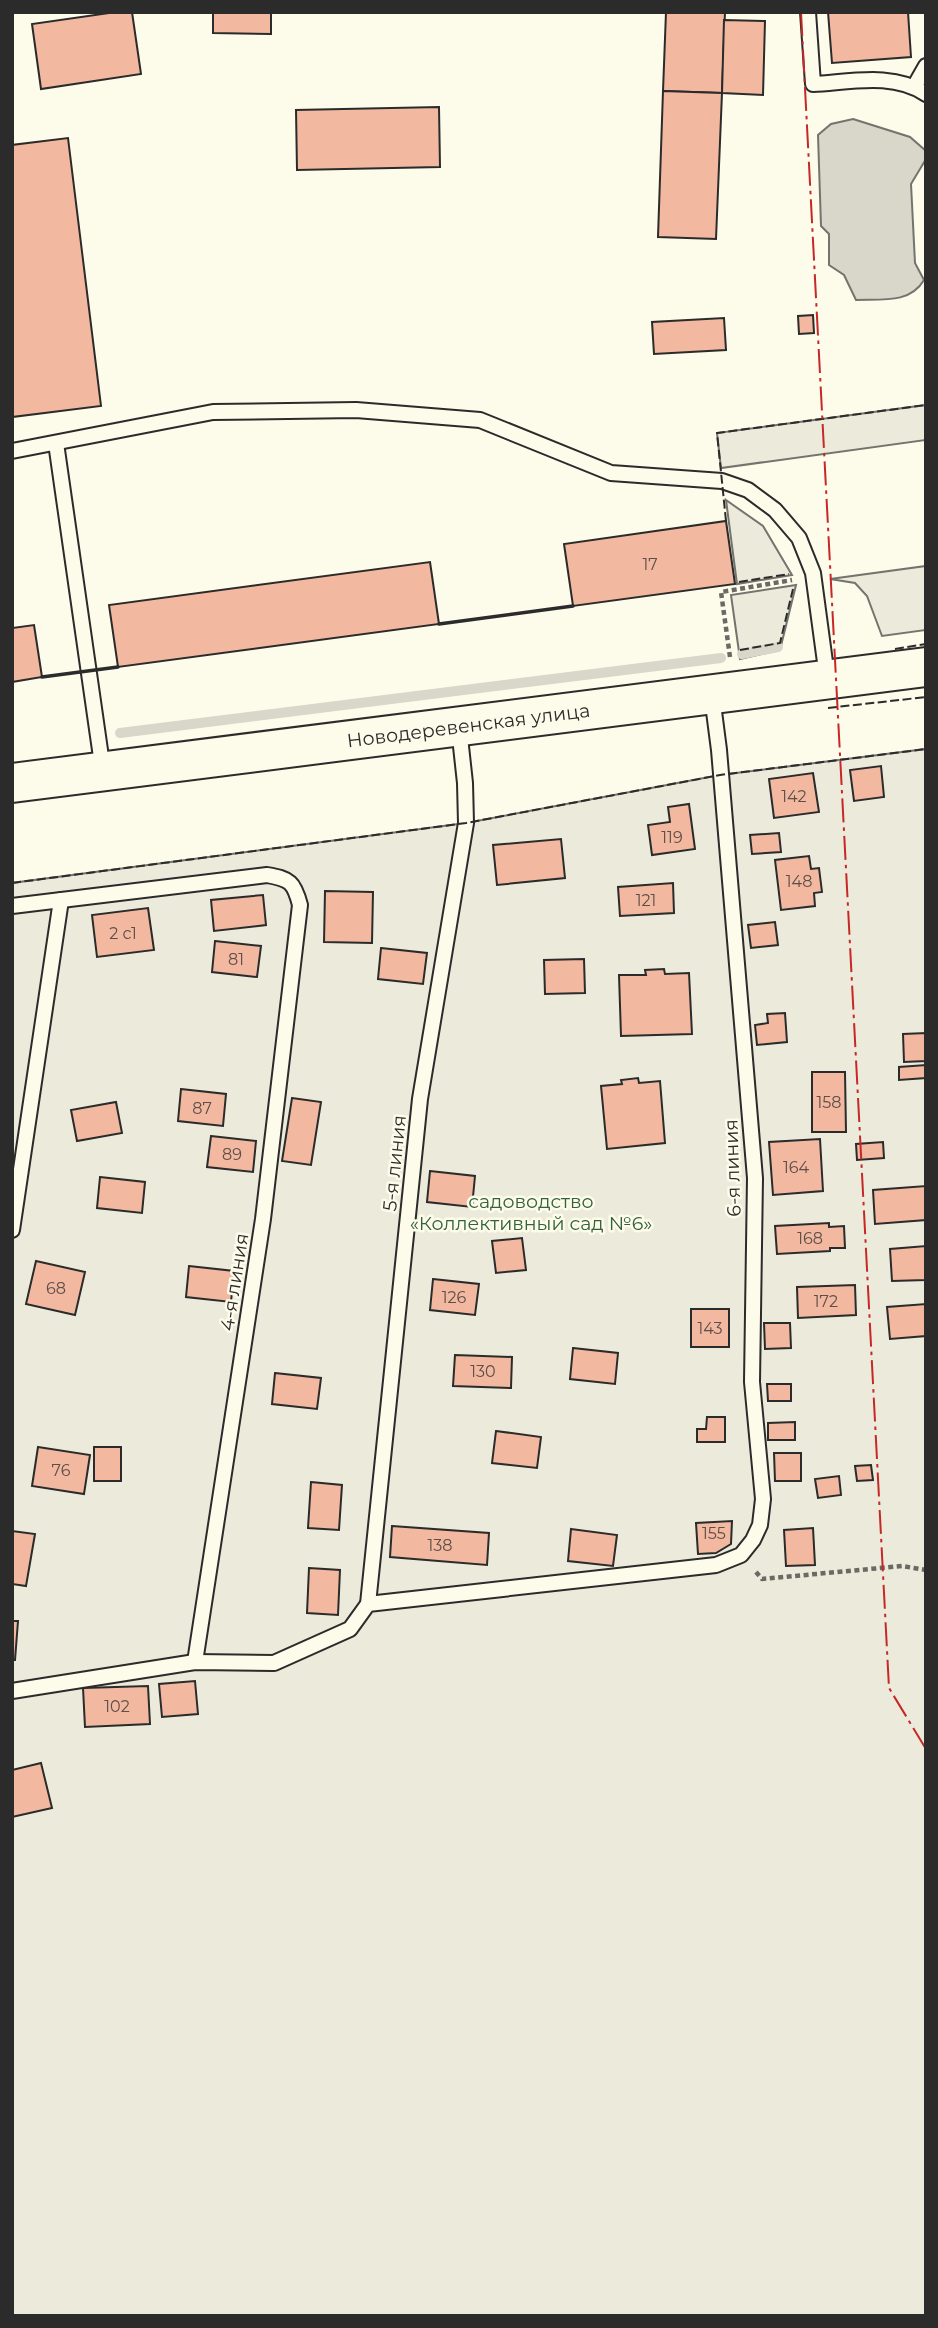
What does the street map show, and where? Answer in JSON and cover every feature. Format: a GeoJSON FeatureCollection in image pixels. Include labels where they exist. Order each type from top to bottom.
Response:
{"type":"FeatureCollection","features":[{"type":"Feature","properties":{"kind":"main road","name":"Новодеревенская улица"},"geometry":{"type":"LineString","coordinates":[[12,783],[459,728],[721,680],[827,680],[926,667]]}},
{"type":"Feature","properties":{"kind":"lane"},"geometry":{"type":"LineString","coordinates":[[808,12],[813,84],[890,80],[920,90],[926,66]]}},
{"type":"Feature","properties":{"kind":"lane"},"geometry":{"type":"LineString","coordinates":[[12,452],[213,412],[356,410],[480,421],[611,473],[722,481],[748,490],[766,503],[799,538],[813,573],[827,680]]}},
{"type":"Feature","properties":{"kind":"lane"},"geometry":{"type":"LineString","coordinates":[[56,443],[103,772]]}},
{"type":"Feature","properties":{"kind":"lane","name":"6-я линия"},"geometry":{"type":"LineString","coordinates":[[721,680],[720,775],[755,1178],[752,1382],[763,1499],[760,1525],[753,1540],[741,1555]]}},
{"type":"Feature","properties":{"kind":"lane","name":"5-я линия"},"geometry":{"type":"LineString","coordinates":[[368,1604],[420,1099],[466,823],[459,728]]}},
{"type":"Feature","properties":{"kind":"lane","name":"4-я линия"},"geometry":{"type":"LineString","coordinates":[[61,900],[267,875],[285,878],[296,889],[300,905],[263,1219],[195,1662]]}},
{"type":"Feature","properties":{"kind":"lane"},"geometry":{"type":"LineString","coordinates":[[12,906],[61,900],[12,1230]]}},
{"type":"Feature","properties":{"kind":"lane"},"geometry":{"type":"LineString","coordinates":[[12,1691],[195,1662],[274,1663],[350,1629],[368,1604],[716,1565],[741,1555]]}},
{"type":"Feature","properties":{"kind":"path"},"geometry":{"type":"LineString","coordinates":[[721,680],[721,592],[789,581]]}},
{"type":"Feature","properties":{"kind":"path"},"geometry":{"type":"LineString","coordinates":[[741,1555],[762,1579],[902,1566],[926,1570]]}},
{"type":"Feature","properties":{"kind":"green space"},"geometry":{"type":"Polygon","coordinates":[[[926,405],[926,440],[721,468],[717,433],[926,405]]]}},
{"type":"Feature","properties":{"kind":"green space"},"geometry":{"type":"Polygon","coordinates":[[[726,500],[763,526],[792,575],[737,584],[726,500]]]}},
{"type":"Feature","properties":{"kind":"green space"},"geometry":{"type":"Polygon","coordinates":[[[926,566],[926,630],[882,636],[867,596],[855,583],[830,579],[926,566]]]}},
{"type":"Feature","properties":{"kind":"green space"},"geometry":{"type":"Polygon","coordinates":[[[796,585],[780,650],[740,659],[731,595],[796,585]]]}},
{"type":"Feature","properties":{"kind":"green space","name":"садоводство «Коллективный сад №6»"},"geometry":{"type":"Polygon","coordinates":[[[926,749],[926,2316],[12,2316],[12,883],[466,823],[720,775],[926,749]]]}},
{"type":"Feature","properties":{"kind":"shaded area"},"geometry":{"type":"Polygon","coordinates":[[[853,119],[910,137],[926,151],[926,159],[911,184],[915,263],[924,280],[918,288],[903,297],[856,300],[844,275],[829,265],[829,234],[821,226],[818,135],[831,124],[853,119]]]}},
{"type":"Feature","properties":{"kind":"building"},"geometry":{"type":"Polygon","coordinates":[[[132,12],[141,74],[41,89],[32,24],[132,12]]]}},
{"type":"Feature","properties":{"kind":"building"},"geometry":{"type":"Polygon","coordinates":[[[213,12],[271,12],[271,34],[213,33],[213,12]]]}},
{"type":"Feature","properties":{"kind":"building"},"geometry":{"type":"Polygon","coordinates":[[[666,12],[725,12],[722,93],[663,91],[666,12]]]}},
{"type":"Feature","properties":{"kind":"building"},"geometry":{"type":"Polygon","coordinates":[[[828,12],[908,12],[911,57],[832,63],[828,12]]]}},
{"type":"Feature","properties":{"kind":"building"},"geometry":{"type":"Polygon","coordinates":[[[724,20],[765,21],[763,95],[722,93],[724,20]]]}},
{"type":"Feature","properties":{"kind":"building"},"geometry":{"type":"Polygon","coordinates":[[[663,91],[722,93],[716,239],[658,237],[663,91]]]}},
{"type":"Feature","properties":{"kind":"building"},"geometry":{"type":"Polygon","coordinates":[[[439,107],[440,167],[297,170],[296,110],[439,107]]]}},
{"type":"Feature","properties":{"kind":"building"},"geometry":{"type":"Polygon","coordinates":[[[68,138],[101,406],[12,417],[12,145],[68,138]]]}},
{"type":"Feature","properties":{"kind":"building"},"geometry":{"type":"Polygon","coordinates":[[[813,315],[814,333],[799,334],[798,316],[813,315]]]}},
{"type":"Feature","properties":{"kind":"building"},"geometry":{"type":"Polygon","coordinates":[[[724,318],[726,350],[654,354],[652,322],[724,318]]]}},
{"type":"Feature","properties":{"kind":"building"},"geometry":{"type":"Polygon","coordinates":[[[726,521],[735,584],[573,606],[564,544],[726,521]]]}},
{"type":"Feature","properties":{"kind":"building"},"geometry":{"type":"Polygon","coordinates":[[[430,562],[439,624],[118,667],[109,605],[430,562]]]}},
{"type":"Feature","properties":{"kind":"building"},"geometry":{"type":"Polygon","coordinates":[[[34,625],[42,677],[12,682],[12,628],[34,625]]]}},
{"type":"Feature","properties":{"kind":"building"},"geometry":{"type":"Polygon","coordinates":[[[881,766],[884,797],[854,801],[850,770],[881,766]]]}},
{"type":"Feature","properties":{"kind":"building"},"geometry":{"type":"Polygon","coordinates":[[[813,773],[819,812],[774,818],[769,779],[813,773]]]}},
{"type":"Feature","properties":{"kind":"building"},"geometry":{"type":"Polygon","coordinates":[[[689,804],[695,849],[652,855],[648,825],[670,822],[668,807],[689,804]]]}},
{"type":"Feature","properties":{"kind":"building"},"geometry":{"type":"Polygon","coordinates":[[[779,833],[781,852],[752,854],[750,835],[779,833]]]}},
{"type":"Feature","properties":{"kind":"building"},"geometry":{"type":"Polygon","coordinates":[[[561,839],[565,878],[497,885],[493,845],[561,839]]]}},
{"type":"Feature","properties":{"kind":"building"},"geometry":{"type":"Polygon","coordinates":[[[809,856],[811,869],[819,868],[822,892],[814,893],[815,906],[781,910],[775,860],[809,856]]]}},
{"type":"Feature","properties":{"kind":"building"},"geometry":{"type":"Polygon","coordinates":[[[673,883],[674,913],[620,916],[618,887],[673,883]]]}},
{"type":"Feature","properties":{"kind":"building"},"geometry":{"type":"Polygon","coordinates":[[[325,891],[373,892],[372,943],[324,942],[325,891]]]}},
{"type":"Feature","properties":{"kind":"building"},"geometry":{"type":"Polygon","coordinates":[[[263,895],[266,925],[214,931],[211,900],[263,895]]]}},
{"type":"Feature","properties":{"kind":"building"},"geometry":{"type":"Polygon","coordinates":[[[148,908],[154,950],[97,957],[92,915],[148,908]]]}},
{"type":"Feature","properties":{"kind":"building"},"geometry":{"type":"Polygon","coordinates":[[[775,922],[778,945],[751,948],[748,925],[775,922]]]}},
{"type":"Feature","properties":{"kind":"building"},"geometry":{"type":"Polygon","coordinates":[[[215,941],[261,946],[257,977],[212,972],[215,941]]]}},
{"type":"Feature","properties":{"kind":"building"},"geometry":{"type":"Polygon","coordinates":[[[381,948],[427,953],[423,984],[378,979],[381,948]]]}},
{"type":"Feature","properties":{"kind":"building"},"geometry":{"type":"Polygon","coordinates":[[[584,959],[585,993],[545,994],[544,960],[584,959]]]}},
{"type":"Feature","properties":{"kind":"building"},"geometry":{"type":"Polygon","coordinates":[[[664,969],[665,974],[689,973],[692,1034],[621,1036],[619,975],[646,975],[645,970],[664,969]]]}},
{"type":"Feature","properties":{"kind":"building"},"geometry":{"type":"Polygon","coordinates":[[[785,1013],[787,1042],[757,1045],[755,1025],[768,1023],[767,1014],[785,1013]]]}},
{"type":"Feature","properties":{"kind":"building"},"geometry":{"type":"Polygon","coordinates":[[[926,1033],[926,1061],[904,1062],[903,1034],[926,1033]]]}},
{"type":"Feature","properties":{"kind":"building"},"geometry":{"type":"Polygon","coordinates":[[[926,1065],[926,1078],[899,1080],[899,1067],[926,1065]]]}},
{"type":"Feature","properties":{"kind":"building"},"geometry":{"type":"Polygon","coordinates":[[[812,1072],[845,1072],[846,1132],[812,1132],[812,1072]]]}},
{"type":"Feature","properties":{"kind":"building"},"geometry":{"type":"Polygon","coordinates":[[[638,1078],[639,1083],[660,1081],[665,1143],[607,1149],[601,1086],[622,1084],[621,1080],[638,1078]]]}},
{"type":"Feature","properties":{"kind":"building"},"geometry":{"type":"Polygon","coordinates":[[[181,1089],[226,1094],[223,1126],[178,1121],[181,1089]]]}},
{"type":"Feature","properties":{"kind":"building"},"geometry":{"type":"Polygon","coordinates":[[[292,1098],[321,1102],[311,1165],[282,1161],[292,1098]]]}},
{"type":"Feature","properties":{"kind":"building"},"geometry":{"type":"Polygon","coordinates":[[[116,1102],[122,1133],[77,1141],[71,1110],[116,1102]]]}},
{"type":"Feature","properties":{"kind":"building"},"geometry":{"type":"Polygon","coordinates":[[[211,1136],[256,1141],[253,1172],[207,1167],[211,1136]]]}},
{"type":"Feature","properties":{"kind":"building"},"geometry":{"type":"Polygon","coordinates":[[[820,1139],[823,1191],[773,1195],[769,1142],[820,1139]]]}},
{"type":"Feature","properties":{"kind":"building"},"geometry":{"type":"Polygon","coordinates":[[[883,1142],[884,1158],[857,1160],[856,1144],[883,1142]]]}},
{"type":"Feature","properties":{"kind":"building"},"geometry":{"type":"Polygon","coordinates":[[[430,1171],[475,1176],[472,1207],[427,1202],[430,1171]]]}},
{"type":"Feature","properties":{"kind":"building"},"geometry":{"type":"Polygon","coordinates":[[[100,1177],[145,1182],[142,1213],[97,1208],[100,1177]]]}},
{"type":"Feature","properties":{"kind":"building"},"geometry":{"type":"Polygon","coordinates":[[[926,1186],[926,1220],[875,1224],[873,1190],[926,1186]]]}},
{"type":"Feature","properties":{"kind":"building"},"geometry":{"type":"Polygon","coordinates":[[[829,1223],[829,1227],[844,1226],[845,1248],[777,1254],[775,1226],[829,1223]]]}},
{"type":"Feature","properties":{"kind":"building"},"geometry":{"type":"Polygon","coordinates":[[[522,1238],[526,1270],[496,1273],[492,1241],[522,1238]]]}},
{"type":"Feature","properties":{"kind":"building"},"geometry":{"type":"Polygon","coordinates":[[[926,1246],[926,1280],[892,1281],[890,1249],[926,1246]]]}},
{"type":"Feature","properties":{"kind":"building"},"geometry":{"type":"Polygon","coordinates":[[[36,1261],[85,1272],[75,1315],[26,1304],[36,1261]]]}},
{"type":"Feature","properties":{"kind":"building"},"geometry":{"type":"Polygon","coordinates":[[[189,1266],[234,1271],[231,1302],[186,1297],[189,1266]]]}},
{"type":"Feature","properties":{"kind":"building"},"geometry":{"type":"Polygon","coordinates":[[[433,1279],[479,1284],[475,1315],[430,1310],[433,1279]]]}},
{"type":"Feature","properties":{"kind":"building"},"geometry":{"type":"Polygon","coordinates":[[[855,1285],[856,1315],[798,1318],[797,1287],[855,1285]]]}},
{"type":"Feature","properties":{"kind":"building"},"geometry":{"type":"Polygon","coordinates":[[[926,1304],[926,1336],[890,1339],[887,1307],[926,1304]]]}},
{"type":"Feature","properties":{"kind":"building"},"geometry":{"type":"Polygon","coordinates":[[[691,1309],[729,1309],[729,1347],[691,1347],[691,1309]]]}},
{"type":"Feature","properties":{"kind":"building"},"geometry":{"type":"Polygon","coordinates":[[[764,1323],[790,1323],[791,1348],[765,1349],[764,1323]]]}},
{"type":"Feature","properties":{"kind":"building"},"geometry":{"type":"Polygon","coordinates":[[[573,1348],[618,1353],[615,1384],[570,1379],[573,1348]]]}},
{"type":"Feature","properties":{"kind":"building"},"geometry":{"type":"Polygon","coordinates":[[[455,1355],[512,1357],[511,1388],[453,1386],[455,1355]]]}},
{"type":"Feature","properties":{"kind":"building"},"geometry":{"type":"Polygon","coordinates":[[[275,1373],[321,1378],[317,1409],[272,1404],[275,1373]]]}},
{"type":"Feature","properties":{"kind":"building"},"geometry":{"type":"Polygon","coordinates":[[[767,1384],[791,1384],[791,1401],[768,1401],[767,1384]]]}},
{"type":"Feature","properties":{"kind":"building"},"geometry":{"type":"Polygon","coordinates":[[[707,1417],[725,1417],[725,1442],[697,1442],[697,1429],[706,1429],[707,1417]]]}},
{"type":"Feature","properties":{"kind":"building"},"geometry":{"type":"Polygon","coordinates":[[[795,1422],[795,1440],[768,1440],[768,1423],[795,1422]]]}},
{"type":"Feature","properties":{"kind":"building"},"geometry":{"type":"Polygon","coordinates":[[[496,1431],[541,1437],[537,1468],[492,1463],[496,1431]]]}},
{"type":"Feature","properties":{"kind":"building"},"geometry":{"type":"Polygon","coordinates":[[[38,1447],[90,1455],[84,1494],[32,1486],[38,1447]]]}},
{"type":"Feature","properties":{"kind":"building"},"geometry":{"type":"Polygon","coordinates":[[[94,1447],[121,1447],[121,1481],[94,1481],[94,1447]]]}},
{"type":"Feature","properties":{"kind":"building"},"geometry":{"type":"Polygon","coordinates":[[[774,1453],[801,1453],[801,1481],[775,1481],[774,1453]]]}},
{"type":"Feature","properties":{"kind":"building"},"geometry":{"type":"Polygon","coordinates":[[[871,1465],[873,1480],[857,1481],[855,1466],[871,1465]]]}},
{"type":"Feature","properties":{"kind":"building"},"geometry":{"type":"Polygon","coordinates":[[[839,1476],[841,1495],[818,1498],[815,1479],[839,1476]]]}},
{"type":"Feature","properties":{"kind":"building"},"geometry":{"type":"Polygon","coordinates":[[[311,1482],[342,1485],[339,1530],[308,1528],[311,1482]]]}},
{"type":"Feature","properties":{"kind":"building"},"geometry":{"type":"Polygon","coordinates":[[[732,1521],[731,1544],[716,1553],[698,1554],[696,1523],[732,1521]]]}},
{"type":"Feature","properties":{"kind":"building"},"geometry":{"type":"Polygon","coordinates":[[[392,1526],[489,1533],[487,1565],[390,1557],[392,1526]]]}},
{"type":"Feature","properties":{"kind":"building"},"geometry":{"type":"Polygon","coordinates":[[[813,1528],[815,1565],[786,1566],[784,1530],[813,1528]]]}},
{"type":"Feature","properties":{"kind":"building"},"geometry":{"type":"Polygon","coordinates":[[[571,1529],[617,1535],[613,1566],[568,1561],[571,1529]]]}},
{"type":"Feature","properties":{"kind":"building"},"geometry":{"type":"Polygon","coordinates":[[[12,1531],[35,1534],[26,1586],[12,1584],[12,1531]]]}},
{"type":"Feature","properties":{"kind":"building"},"geometry":{"type":"Polygon","coordinates":[[[309,1568],[340,1570],[338,1615],[307,1613],[309,1568]]]}},
{"type":"Feature","properties":{"kind":"building"},"geometry":{"type":"Polygon","coordinates":[[[12,1621],[18,1621],[15,1660],[12,1660],[12,1621]]]}},
{"type":"Feature","properties":{"kind":"building"},"geometry":{"type":"Polygon","coordinates":[[[195,1681],[198,1714],[162,1717],[159,1684],[195,1681]]]}},
{"type":"Feature","properties":{"kind":"building"},"geometry":{"type":"Polygon","coordinates":[[[148,1686],[150,1724],[85,1727],[83,1688],[148,1686]]]}},
{"type":"Feature","properties":{"kind":"building"},"geometry":{"type":"Polygon","coordinates":[[[41,1763],[52,1808],[12,1817],[12,1770],[41,1763]]]}},
{"type":"Feature","properties":{"kind":"waterway"},"geometry":{"type":"LineString","coordinates":[[742,654],[778,647]]}},
{"type":"Feature","properties":{"kind":"waterway"},"geometry":{"type":"LineString","coordinates":[[120,733],[721,658]]}},
{"type":"Feature","properties":{"kind":"fence"},"geometry":{"type":"LineString","coordinates":[[726,521],[717,433],[926,405]]}},
{"type":"Feature","properties":{"kind":"fence"},"geometry":{"type":"LineString","coordinates":[[739,582],[789,574]]}},
{"type":"Feature","properties":{"kind":"fence"},"geometry":{"type":"LineString","coordinates":[[740,650],[780,643],[793,589]]}},
{"type":"Feature","properties":{"kind":"fence"},"geometry":{"type":"LineString","coordinates":[[895,649],[926,644]]}},
{"type":"Feature","properties":{"kind":"fence"},"geometry":{"type":"LineString","coordinates":[[828,708],[926,697]]}},
{"type":"Feature","properties":{"kind":"fence"},"geometry":{"type":"LineString","coordinates":[[12,883],[466,823],[720,775],[926,749]]}},
{"type":"Feature","properties":{"kind":"wall"},"geometry":{"type":"LineString","coordinates":[[439,624],[573,606]]}},
{"type":"Feature","properties":{"kind":"wall"},"geometry":{"type":"LineString","coordinates":[[42,677],[118,667]]}},
{"type":"Feature","properties":{"kind":"power"},"geometry":{"type":"LineString","coordinates":[[801,12],[889,1688],[926,1749]]}}]}
